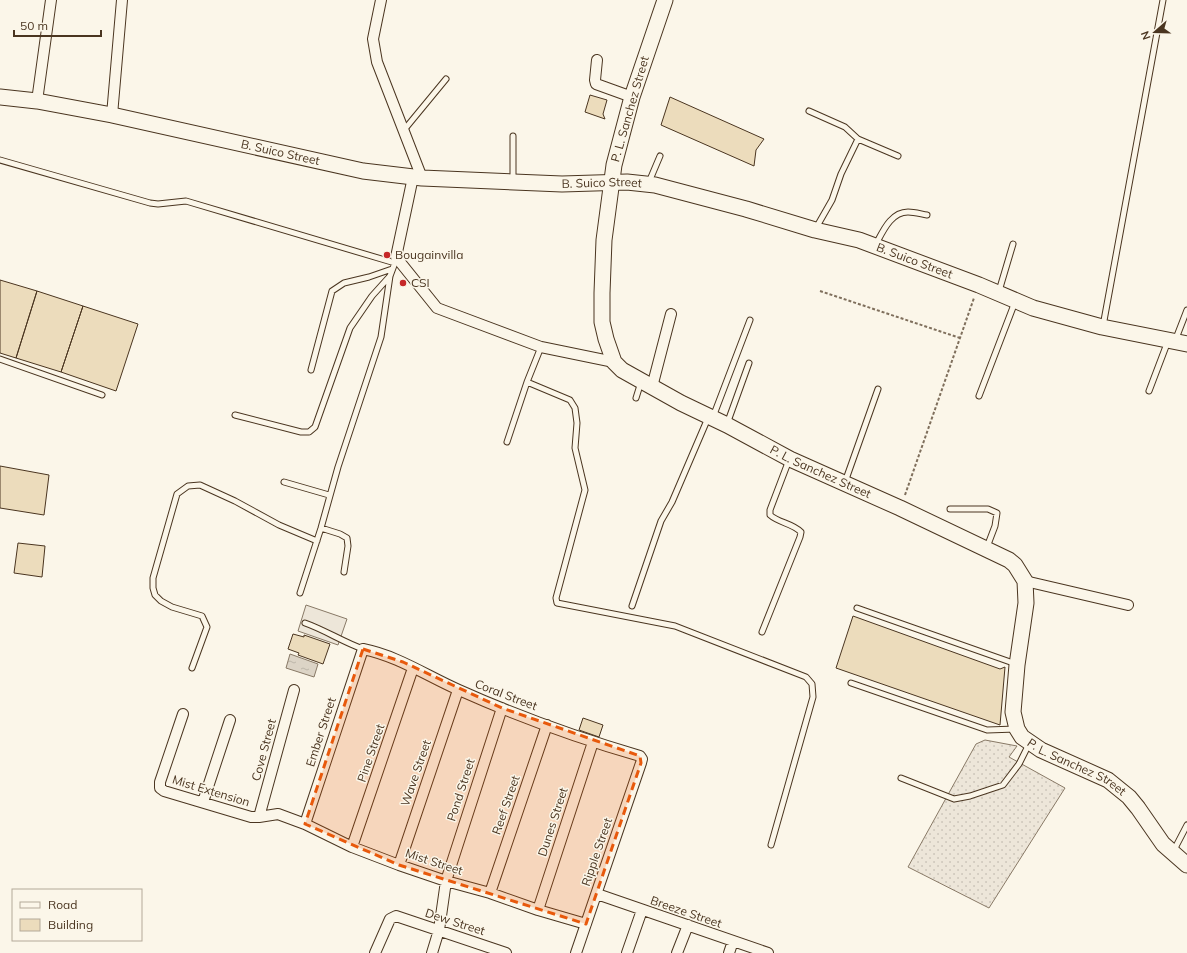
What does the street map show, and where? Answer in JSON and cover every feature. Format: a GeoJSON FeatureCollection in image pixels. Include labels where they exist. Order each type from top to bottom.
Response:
{"type":"FeatureCollection","features":[{"type":"Feature","properties":{"kind":"street"},"geometry":{"type":"LineString","coordinates":[[37,101],[51,0]]}},
{"type":"Feature","properties":{"kind":"street"},"geometry":{"type":"LineString","coordinates":[[112,114],[122,0]]}},
{"type":"Feature","properties":{"kind":"street"},"geometry":{"type":"LineString","coordinates":[[381,0],[373,39],[377,62],[404,130],[417,177],[396,260],[437,308],[541,347],[614,362]]}},
{"type":"Feature","properties":{"kind":"street","name":"P. L. Sanchez Street"},"geometry":{"type":"LineString","coordinates":[[665,0],[632,97],[614,164],[611,182],[604,240],[602,322],[614,362],[622,370],[681,403],[727,425],[790,460],[900,508],[1009,560],[1015,565],[1025,581],[1026,603],[1017,665],[1013,712],[1017,729],[1022,737],[1041,750],[1108,780],[1129,797],[1143,821],[1165,848],[1187,865]]}},
{"type":"Feature","properties":{"kind":"street"},"geometry":{"type":"LineString","coordinates":[[597,60],[596,84],[632,97]]}},
{"type":"Feature","properties":{"kind":"street","name":"B. Suico Street"},"geometry":{"type":"LineString","coordinates":[[0,97],[37,101],[112,114],[363,171],[417,177],[562,184],[611,182],[648,184],[746,209],[815,230],[859,240],[979,285],[1033,308],[1102,327],[1177,342]]}},
{"type":"Feature","properties":{"kind":"street"},"geometry":{"type":"LineString","coordinates":[[647,384],[671,314]]}},
{"type":"Feature","properties":{"kind":"street"},"geometry":{"type":"LineString","coordinates":[[1025,581],[1128,605]]}},
{"type":"Feature","properties":{"kind":"street","name":"Coral Street"},"geometry":{"type":"LineString","coordinates":[[363,649],[403,662],[458,690],[502,708],[593,742],[640,756],[642,759]]}},
{"type":"Feature","properties":{"kind":"street","name":"Ember Street"},"geometry":{"type":"LineString","coordinates":[[305,824],[363,649]]}},
{"type":"Feature","properties":{"kind":"street","name":"Pine Street"},"geometry":{"type":"LineString","coordinates":[[352,847],[414,668]]}},
{"type":"Feature","properties":{"kind":"street","name":"Cove Street"},"geometry":{"type":"LineString","coordinates":[[259,817],[294,690]]}},
{"type":"Feature","properties":{"kind":"street","name":"Wave Street"},"geometry":{"type":"LineString","coordinates":[[399,865],[458,690]]}},
{"type":"Feature","properties":{"kind":"street","name":"Pond Street"},"geometry":{"type":"LineString","coordinates":[[432,953],[439,930],[446,881],[502,708]]}},
{"type":"Feature","properties":{"kind":"street","name":"Mist Extension"},"geometry":{"type":"LineString","coordinates":[[183,714],[160,782],[160,788],[164,791],[251,817],[278,814]]}},
{"type":"Feature","properties":{"kind":"street"},"geometry":{"type":"LineString","coordinates":[[203,802],[230,720]]}},
{"type":"Feature","properties":{"kind":"street","name":"Reef Street"},"geometry":{"type":"LineString","coordinates":[[490,893],[547,725]]}},
{"type":"Feature","properties":{"kind":"street","name":"Dunes Street"},"geometry":{"type":"LineString","coordinates":[[538,910],[593,742]]}},
{"type":"Feature","properties":{"kind":"street","name":"Ripple Street"},"geometry":{"type":"LineString","coordinates":[[576,953],[642,759]]}},
{"type":"Feature","properties":{"kind":"street","name":"Mist Street"},"geometry":{"type":"LineString","coordinates":[[278,814],[305,824],[352,847],[399,865],[586,924]]}},
{"type":"Feature","properties":{"kind":"street","name":"Breeze Street"},"geometry":{"type":"LineString","coordinates":[[597,894],[768,953]]}},
{"type":"Feature","properties":{"kind":"street"},"geometry":{"type":"LineString","coordinates":[[627,953],[642,910]]}},
{"type":"Feature","properties":{"kind":"street","name":"Dew Street"},"geometry":{"type":"LineString","coordinates":[[375,953],[390,919],[396,916],[506,953]]}},
{"type":"Feature","properties":{"kind":"street"},"geometry":{"type":"LineString","coordinates":[[677,953],[688,925]]}},
{"type":"Feature","properties":{"kind":"street"},"geometry":{"type":"LineString","coordinates":[[728,953],[733,941]]}},
{"type":"Feature","properties":{"kind":"lane"},"geometry":{"type":"LineString","coordinates":[[1102,327],[1163,0]]}},
{"type":"Feature","properties":{"kind":"lane"},"geometry":{"type":"LineString","coordinates":[[404,130],[446,79]]}},
{"type":"Feature","properties":{"kind":"lane"},"geometry":{"type":"LineString","coordinates":[[809,111],[845,127],[858,139],[898,156]]}},
{"type":"Feature","properties":{"kind":"lane"},"geometry":{"type":"LineString","coordinates":[[513,136],[513,181]]}},
{"type":"Feature","properties":{"kind":"lane"},"geometry":{"type":"LineString","coordinates":[[815,230],[832,200],[841,174],[858,139]]}},
{"type":"Feature","properties":{"kind":"lane"},"geometry":{"type":"LineString","coordinates":[[648,184],[660,156]]}},
{"type":"Feature","properties":{"kind":"lane"},"geometry":{"type":"LineString","coordinates":[[0,160],[150,203],[158,204],[186,201],[396,260],[390,276],[381,337],[329,495],[321,528],[300,593]]}},
{"type":"Feature","properties":{"kind":"lane"},"geometry":{"type":"LineString","coordinates":[[875,246],[890,220],[898,214],[908,212],[927,215]]}},
{"type":"Feature","properties":{"kind":"lane"},"geometry":{"type":"LineString","coordinates":[[998,294],[1013,244]]}},
{"type":"Feature","properties":{"kind":"lane"},"geometry":{"type":"LineString","coordinates":[[310,370],[332,291],[344,282],[369,278],[392,269]]}},
{"type":"Feature","properties":{"kind":"lane"},"geometry":{"type":"LineString","coordinates":[[235,415],[301,432],[309,432],[315,427],[350,328],[372,296],[390,276]]}},
{"type":"Feature","properties":{"kind":"lane"},"geometry":{"type":"LineString","coordinates":[[979,396],[1015,301]]}},
{"type":"Feature","properties":{"kind":"lane"},"geometry":{"type":"LineString","coordinates":[[1149,391],[1177,342],[1187,310]]}},
{"type":"Feature","properties":{"kind":"lane"},"geometry":{"type":"LineString","coordinates":[[632,606],[661,521],[672,502],[711,417],[750,320]]}},
{"type":"Feature","properties":{"kind":"lane"},"geometry":{"type":"LineString","coordinates":[[507,442],[527,382],[541,347]]}},
{"type":"Feature","properties":{"kind":"lane"},"geometry":{"type":"LineString","coordinates":[[0,359],[102,394]]}},
{"type":"Feature","properties":{"kind":"lane"},"geometry":{"type":"LineString","coordinates":[[727,425],[749,363]]}},
{"type":"Feature","properties":{"kind":"lane"},"geometry":{"type":"LineString","coordinates":[[527,382],[570,400],[575,408],[578,423],[575,448],[585,490],[556,598],[558,603],[675,626],[806,677],[812,684],[813,697],[771,845]]}},
{"type":"Feature","properties":{"kind":"lane"},"geometry":{"type":"LineString","coordinates":[[636,398],[647,384]]}},
{"type":"Feature","properties":{"kind":"lane"},"geometry":{"type":"LineString","coordinates":[[844,483],[849,473],[878,389]]}},
{"type":"Feature","properties":{"kind":"lane"},"geometry":{"type":"LineString","coordinates":[[762,632],[801,532],[797,528],[774,519],[770,515],[770,510],[790,460]]}},
{"type":"Feature","properties":{"kind":"lane"},"geometry":{"type":"LineString","coordinates":[[284,482],[329,495]]}},
{"type":"Feature","properties":{"kind":"lane"},"geometry":{"type":"LineString","coordinates":[[192,668],[207,627],[206,622],[202,616],[161,601],[155,595],[153,588],[153,578],[177,494],[188,486],[200,485],[235,501],[279,525],[317,541]]}},
{"type":"Feature","properties":{"kind":"lane"},"geometry":{"type":"LineString","coordinates":[[950,509],[988,509],[997,513],[995,526],[986,549]]}},
{"type":"Feature","properties":{"kind":"lane"},"geometry":{"type":"LineString","coordinates":[[321,528],[340,534],[347,538],[348,546],[344,572]]}},
{"type":"Feature","properties":{"kind":"lane"},"geometry":{"type":"LineString","coordinates":[[857,608],[1017,665]]}},
{"type":"Feature","properties":{"kind":"lane"},"geometry":{"type":"LineString","coordinates":[[304,623],[319,628],[351,645],[363,649]]}},
{"type":"Feature","properties":{"kind":"lane"},"geometry":{"type":"LineString","coordinates":[[850,683],[987,730],[1017,729]]}},
{"type":"Feature","properties":{"kind":"lane"},"geometry":{"type":"LineString","coordinates":[[901,778],[954,799],[970,796],[1003,785],[1019,764],[1030,743]]}},
{"type":"Feature","properties":{"kind":"lane"},"geometry":{"type":"LineString","coordinates":[[1165,848],[1187,824]]}},
{"type":"Feature","properties":{"kind":"path"},"geometry":{"type":"LineString","coordinates":[[900,508],[979,285]]}},
{"type":"Feature","properties":{"kind":"path"},"geometry":{"type":"LineString","coordinates":[[820,291],[960,338]]}},
{"type":"Feature","properties":{"kind":"highlighted area"},"geometry":{"type":"Polygon","coordinates":[[[363,649],[403,662],[502,708],[640,756],[641,763],[586,924],[399,865],[305,824],[363,649]]]}},
{"type":"Feature","properties":{"kind":"shaded area"},"geometry":{"type":"Polygon","coordinates":[[[306,605],[347,619],[338,645],[298,631],[306,605]]]}},
{"type":"Feature","properties":{"kind":"shaded area"},"geometry":{"type":"Polygon","coordinates":[[[985,740],[1017,746],[1009,757],[1065,788],[989,908],[908,867],[976,744],[985,740]]]}},
{"type":"Feature","properties":{"kind":"water"},"geometry":{"type":"Polygon","coordinates":[[[290,654],[318,664],[314,677],[286,668],[290,654]]]}},
{"type":"Feature","properties":{"kind":"building"},"geometry":{"type":"Polygon","coordinates":[[[590,95],[607,100],[603,114],[605,119],[585,112],[590,95]]]}},
{"type":"Feature","properties":{"kind":"building"},"geometry":{"type":"Polygon","coordinates":[[[670,97],[764,139],[756,150],[754,166],[661,125],[670,97]]]}},
{"type":"Feature","properties":{"kind":"building"},"geometry":{"type":"Polygon","coordinates":[[[0,280],[37,291],[16,358],[0,353],[0,280]]]}},
{"type":"Feature","properties":{"kind":"building"},"geometry":{"type":"Polygon","coordinates":[[[37,291],[83,306],[61,372],[16,358],[37,291]]]}},
{"type":"Feature","properties":{"kind":"building"},"geometry":{"type":"Polygon","coordinates":[[[83,306],[138,324],[116,391],[61,372],[83,306]]]}},
{"type":"Feature","properties":{"kind":"building"},"geometry":{"type":"Polygon","coordinates":[[[0,466],[49,475],[44,515],[0,508],[0,466]]]}},
{"type":"Feature","properties":{"kind":"building"},"geometry":{"type":"Polygon","coordinates":[[[18,543],[45,546],[42,577],[14,573],[18,543]]]}},
{"type":"Feature","properties":{"kind":"building"},"geometry":{"type":"Polygon","coordinates":[[[853,616],[1000,669],[1005,667],[1000,725],[836,668],[853,616]]]}},
{"type":"Feature","properties":{"kind":"building"},"geometry":{"type":"Polygon","coordinates":[[[293,634],[304,637],[304,635],[330,644],[323,664],[298,655],[299,653],[288,649],[293,634]]]}},
{"type":"Feature","properties":{"kind":"building"},"geometry":{"type":"Polygon","coordinates":[[[583,718],[603,725],[599,737],[579,730],[583,718]]]}},
{"type":"Feature","properties":{"kind":"place","name":"Bougainvilla"},"geometry":{"type":"Point","coordinates":[387,255]}},
{"type":"Feature","properties":{"kind":"place","name":"CSI"},"geometry":{"type":"Point","coordinates":[403,283]}}]}
